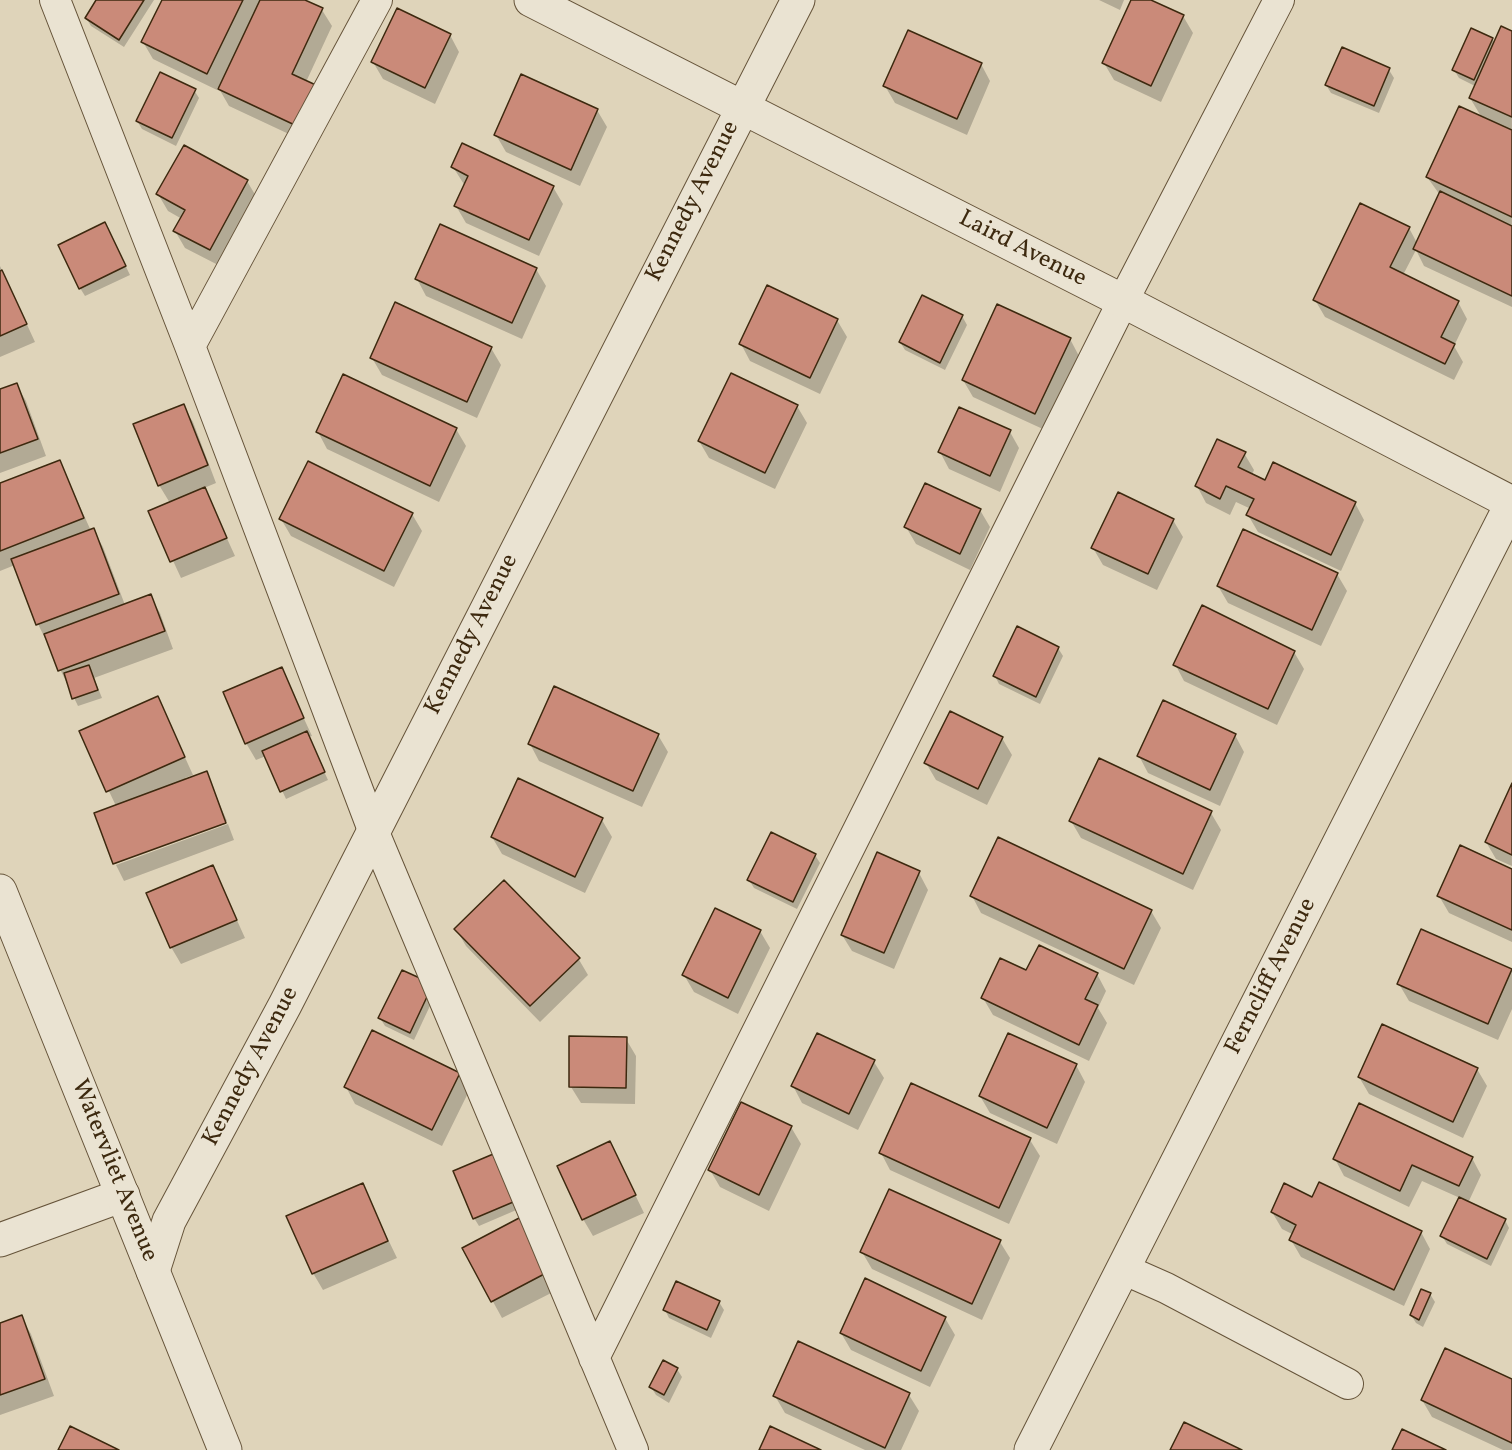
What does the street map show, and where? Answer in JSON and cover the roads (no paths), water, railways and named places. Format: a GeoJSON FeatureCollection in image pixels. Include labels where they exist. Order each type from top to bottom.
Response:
{"type":"FeatureCollection","features":[{"type":"Feature","properties":{"kind":"street","name":"Laird Avenue"},"geometry":{"type":"LineString","coordinates":[[531,0],[1123,301],[1512,503]]}},
{"type":"Feature","properties":{"kind":"street","name":"Kennedy Avenue"},"geometry":{"type":"LineString","coordinates":[[153,1271],[169,1221],[285,1005],[798,0]]}},
{"type":"Feature","properties":{"kind":"street","name":"Ferncliff Avenue"},"geometry":{"type":"LineString","coordinates":[[1031,1450],[1512,503]]}},
{"type":"Feature","properties":{"kind":"street","name":"Watervliet Avenue"},"geometry":{"type":"LineString","coordinates":[[0,891],[225,1450]]}},
{"type":"Feature","properties":{"kind":"street"},"geometry":{"type":"LineString","coordinates":[[0,1240],[123,1195]]}},
{"type":"Feature","properties":{"kind":"lane"},"geometry":{"type":"LineString","coordinates":[[55,0],[190,346],[374,830],[633,1450]]}},
{"type":"Feature","properties":{"kind":"lane"},"geometry":{"type":"LineString","coordinates":[[190,346],[377,0]]}},
{"type":"Feature","properties":{"kind":"lane"},"geometry":{"type":"LineString","coordinates":[[594,1358],[1123,301],[1279,0]]}},
{"type":"Feature","properties":{"kind":"lane"},"geometry":{"type":"LineString","coordinates":[[1123,1269],[1166,1288],[1348,1384]]}}]}
